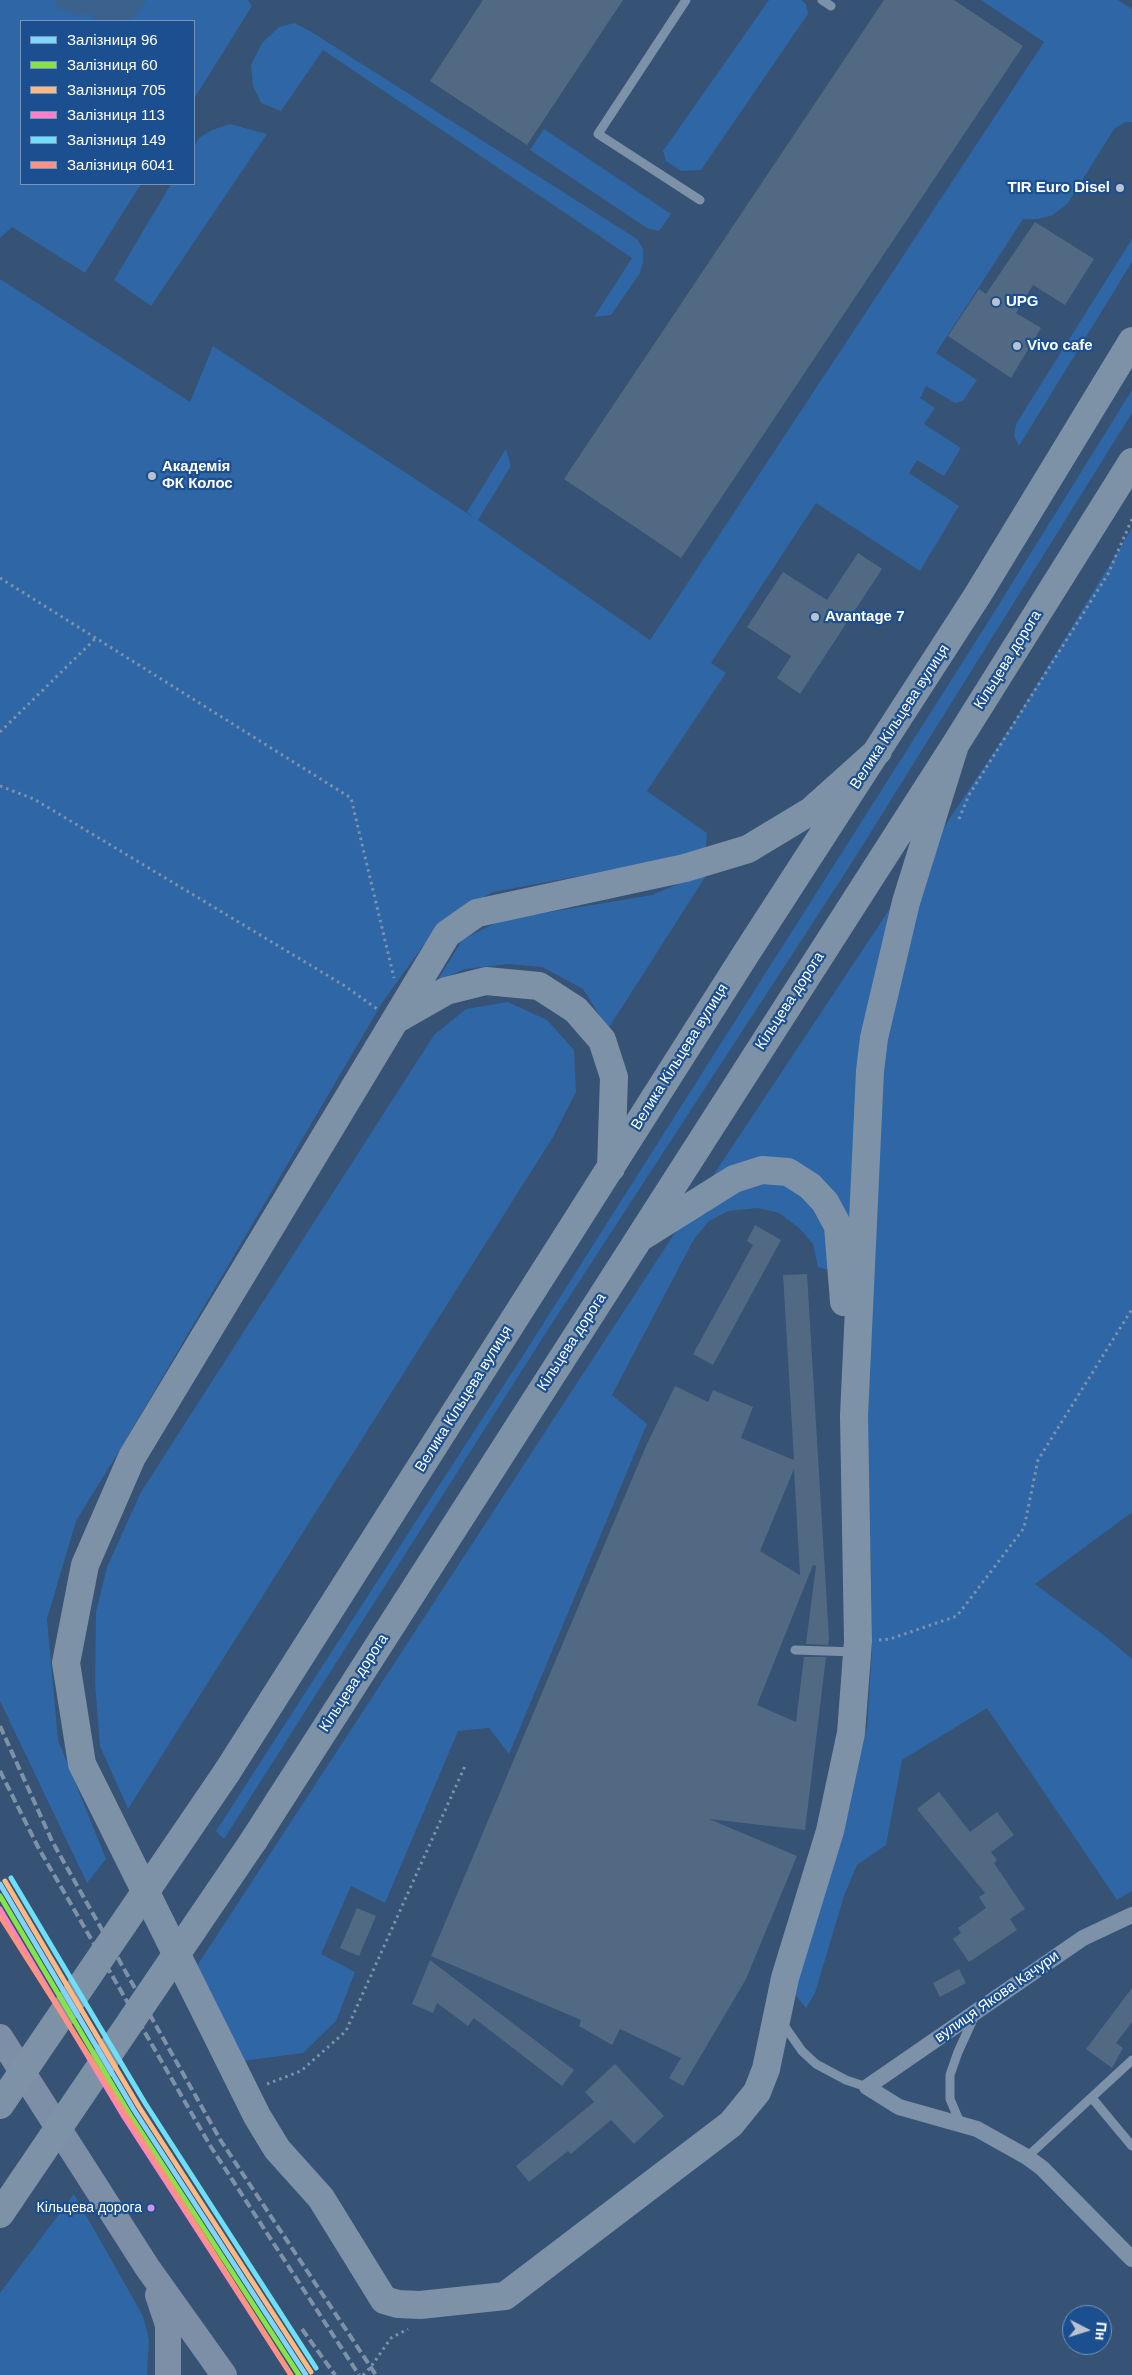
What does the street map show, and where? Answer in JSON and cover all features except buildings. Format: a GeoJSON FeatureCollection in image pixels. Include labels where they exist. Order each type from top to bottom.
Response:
{"type":"FeatureCollection","features":[{"type":"Feature","properties":{"kind":"highway","name":"Велика Кільцева вулиця"},"geometry":{"type":"LineString","coordinates":[[0,2104],[227,1772],[749,949],[1006,549],[1132,341]]}},
{"type":"Feature","properties":{"kind":"highway","name":"Кільцева дорога"},"geometry":{"type":"LineString","coordinates":[[5,2206],[254,1840],[955,745],[1132,462]]}},
{"type":"Feature","properties":{"kind":"highway"},"geometry":{"type":"LineString","coordinates":[[878,750],[811,811],[748,849],[685,868],[477,913],[447,934],[132,1457],[85,1565],[66,1663],[82,1764],[246,2093],[277,2149],[321,2198],[384,2300],[398,2304],[420,2306],[505,2296],[731,2124],[757,2092],[766,2069],[788,1968],[832,1822],[851,1733],[858,1646],[854,1416],[870,1071],[874,1038],[882,997],[906,902],[955,745]]}},
{"type":"Feature","properties":{"kind":"highway"},"geometry":{"type":"LineString","coordinates":[[397,1015],[446,990],[486,982],[539,986],[576,1010],[602,1040],[614,1077],[611,1168]]}},
{"type":"Feature","properties":{"kind":"highway"},"geometry":{"type":"LineString","coordinates":[[636,1241],[734,1179],[762,1170],[788,1172],[810,1186],[825,1202],[838,1226],[854,1416]]}},
{"type":"Feature","properties":{"kind":"main road"},"geometry":{"type":"LineString","coordinates":[[0,2037],[147,2266],[224,2375]]}},
{"type":"Feature","properties":{"kind":"main road"},"geometry":{"type":"LineString","coordinates":[[147,2266],[168,2325],[168,2375]]}},
{"type":"Feature","properties":{"kind":"street","name":"вулиця Якова Качури"},"geometry":{"type":"LineString","coordinates":[[867,2087],[1083,1938],[1132,1915]]}},
{"type":"Feature","properties":{"kind":"street"},"geometry":{"type":"LineString","coordinates":[[867,2087],[910,2112],[977,2129],[1028,2157],[1042,2168],[1132,2259]]}},
{"type":"Feature","properties":{"kind":"lane"},"geometry":{"type":"LineString","coordinates":[[686,0],[598,134],[700,200]]}},
{"type":"Feature","properties":{"kind":"lane"},"geometry":{"type":"LineString","coordinates":[[822,0],[831,6]]}},
{"type":"Feature","properties":{"kind":"lane"},"geometry":{"type":"LineString","coordinates":[[795,1650],[858,1646]]}},
{"type":"Feature","properties":{"kind":"lane"},"geometry":{"type":"LineString","coordinates":[[961,2125],[950,2099],[950,2075],[976,2012]]}},
{"type":"Feature","properties":{"kind":"lane"},"geometry":{"type":"LineString","coordinates":[[777,2015],[802,2051],[816,2064],[846,2080],[867,2087]]}},
{"type":"Feature","properties":{"kind":"lane"},"geometry":{"type":"LineString","coordinates":[[1028,2157],[1132,2060]]}},
{"type":"Feature","properties":{"kind":"lane"},"geometry":{"type":"LineString","coordinates":[[1092,2098],[1132,2146]]}},
{"type":"Feature","properties":{"kind":"path"},"geometry":{"type":"LineString","coordinates":[[958,821],[969,795],[1108,574],[1132,519]]}},
{"type":"Feature","properties":{"kind":"path"},"geometry":{"type":"LineString","coordinates":[[0,578],[352,798],[397,1015]]}},
{"type":"Feature","properties":{"kind":"path"},"geometry":{"type":"LineString","coordinates":[[0,732],[96,638]]}},
{"type":"Feature","properties":{"kind":"path"},"geometry":{"type":"LineString","coordinates":[[0,786],[34,800],[345,986],[397,1015]]}},
{"type":"Feature","properties":{"kind":"path"},"geometry":{"type":"LineString","coordinates":[[858,1646],[890,1639],[957,1616],[1024,1528],[1038,1460],[1132,1309]]}},
{"type":"Feature","properties":{"kind":"path"},"geometry":{"type":"LineString","coordinates":[[246,2093],[301,2071],[346,2031],[465,1766]]}},
{"type":"Feature","properties":{"kind":"path"},"geometry":{"type":"LineString","coordinates":[[362,2375],[370,2368],[392,2338],[415,2325]]}},
{"type":"Feature","properties":{"kind":"shaded area"},"geometry":{"type":"Polygon","coordinates":[[[0,0],[248,0],[252,6],[195,97],[195,20],[20,20],[20,185],[140,185],[85,273],[12,227],[0,238],[0,0]]]}},
{"type":"Feature","properties":{"kind":"shaded area"},"geometry":{"type":"Polygon","coordinates":[[[55,0],[147,0],[132,20],[97,20],[88,14],[75,15],[57,8],[55,0]]]}},
{"type":"Feature","properties":{"kind":"shaded area"},"geometry":{"type":"Polygon","coordinates":[[[769,0],[801,0],[806,4],[808,14],[701,170],[681,171],[666,161],[663,151],[769,0]]]}},
{"type":"Feature","properties":{"kind":"shaded area"},"geometry":{"type":"Polygon","coordinates":[[[981,0],[1118,0],[1132,9],[1132,122],[1126,122],[1114,129],[1068,203],[1053,215],[1038,219],[1023,219],[936,353],[977,380],[963,401],[955,403],[926,386],[920,398],[935,408],[924,424],[961,448],[944,476],[917,460],[909,473],[959,506],[920,571],[816,503],[711,663],[726,673],[647,791],[707,833],[706,848],[650,863],[493,892],[441,921],[382,1003],[121,1448],[76,1521],[47,1619],[58,1740],[106,1859],[87,1883],[0,1701],[0,279],[190,402],[213,346],[476,519],[467,512],[506,449],[511,466],[478,520],[650,640],[1044,42],[981,0]]]}},
{"type":"Feature","properties":{"kind":"shaded area"},"geometry":{"type":"Polygon","coordinates":[[[294,23],[310,31],[637,239],[643,249],[643,262],[640,273],[611,315],[594,317],[632,258],[323,50],[281,111],[261,103],[253,86],[251,65],[262,43],[279,27],[294,23]]]}},
{"type":"Feature","properties":{"kind":"shaded area"},"geometry":{"type":"Polygon","coordinates":[[[230,124],[267,134],[151,306],[114,280],[170,185],[195,185],[195,144],[199,138],[212,130],[230,124]]]}},
{"type":"Feature","properties":{"kind":"shaded area"},"geometry":{"type":"Polygon","coordinates":[[[544,129],[671,214],[659,231],[647,228],[530,150],[544,129]]]}},
{"type":"Feature","properties":{"kind":"shaded area"},"geometry":{"type":"Polygon","coordinates":[[[1132,239],[1132,262],[1019,446],[1014,436],[1016,424],[1132,239]]]}},
{"type":"Feature","properties":{"kind":"shaded area"},"geometry":{"type":"Polygon","coordinates":[[[1132,390],[1132,413],[851,864],[547,1331],[224,1839],[216,1831],[524,1354],[983,630],[1132,390]]]}},
{"type":"Feature","properties":{"kind":"shaded area"},"geometry":{"type":"Polygon","coordinates":[[[1132,528],[1132,1514],[1035,1584],[1105,1636],[1132,1659],[1132,1891],[1117,1900],[987,1708],[902,1760],[886,1845],[857,1865],[844,1896],[815,1993],[806,2008],[794,1993],[867,1728],[872,1647],[871,1563],[863,1417],[843,1274],[818,1267],[813,1244],[799,1228],[779,1213],[758,1208],[728,1211],[709,1221],[694,1239],[612,1395],[647,1424],[509,1754],[489,1728],[458,1731],[385,1903],[351,1886],[321,1954],[355,1972],[336,2021],[303,2053],[242,2061],[195,1969],[665,1248],[1017,717],[1132,528]]]}},
{"type":"Feature","properties":{"kind":"shaded area"},"geometry":{"type":"Polygon","coordinates":[[[709,871],[608,1029],[583,989],[542,967],[508,964],[465,969],[437,981],[463,939],[502,920],[652,895],[709,871]]]}},
{"type":"Feature","properties":{"kind":"shaded area"},"geometry":{"type":"Polygon","coordinates":[[[508,1002],[547,1020],[574,1050],[576,1092],[553,1137],[128,1809],[100,1746],[95,1683],[96,1612],[107,1567],[141,1492],[434,1035],[466,1009],[508,1002]]]}},
{"type":"Feature","properties":{"kind":"shaded area"},"geometry":{"type":"Polygon","coordinates":[[[74,2194],[143,2316],[149,2340],[147,2375],[0,2375],[0,2293],[74,2194]]]}},
{"type":"Feature","properties":{"kind":"railway"},"geometry":{"type":"LineString","coordinates":[[0,1726],[52,1841],[221,2141],[376,2375]]}},
{"type":"Feature","properties":{"kind":"railway"},"geometry":{"type":"LineString","coordinates":[[0,1771],[38,1847],[211,2147],[359,2375]]}},
{"type":"Feature","properties":{"kind":"railway"},"geometry":{"type":"LineString","coordinates":[[302,2329],[335,2375]]}},
{"type":"Feature","properties":{"kind":"rail line","name":"149"},"geometry":{"type":"LineString","coordinates":[[11,1878],[145,2103],[316,2368]]}},
{"type":"Feature","properties":{"kind":"rail line","name":"705"},"geometry":{"type":"LineString","coordinates":[[5,1881],[139,2107],[311,2372]]}},
{"type":"Feature","properties":{"kind":"rail line","name":"96"},"geometry":{"type":"LineString","coordinates":[[0,1884],[134,2110],[306,2375]]}},
{"type":"Feature","properties":{"kind":"rail line","name":"60"},"geometry":{"type":"LineString","coordinates":[[0,1896],[129,2113],[299,2375]]}},
{"type":"Feature","properties":{"kind":"rail line","name":"113"},"geometry":{"type":"LineString","coordinates":[[0,1909],[124,2117],[291,2375]]}},
{"type":"Feature","properties":{"kind":"rail line","name":"6041"},"geometry":{"type":"LineString","coordinates":[[0,1916],[291,2375]]}},
{"type":"Feature","properties":{"kind":"place","name":"TIR Euro Disel"},"geometry":{"type":"Point","coordinates":[1120,188]}},
{"type":"Feature","properties":{"kind":"place","name":"UPG"},"geometry":{"type":"Point","coordinates":[996,302]}},
{"type":"Feature","properties":{"kind":"place","name":"Vivo cafe"},"geometry":{"type":"Point","coordinates":[1017,346]}},
{"type":"Feature","properties":{"kind":"place","name":"Академія ФК Колос"},"geometry":{"type":"Point","coordinates":[152,476]}},
{"type":"Feature","properties":{"kind":"place","name":"Avantage 7"},"geometry":{"type":"Point","coordinates":[815,617]}},
{"type":"Feature","properties":{"kind":"place","name":"Кільцева дорога"},"geometry":{"type":"Point","coordinates":[151,2208]}}]}
